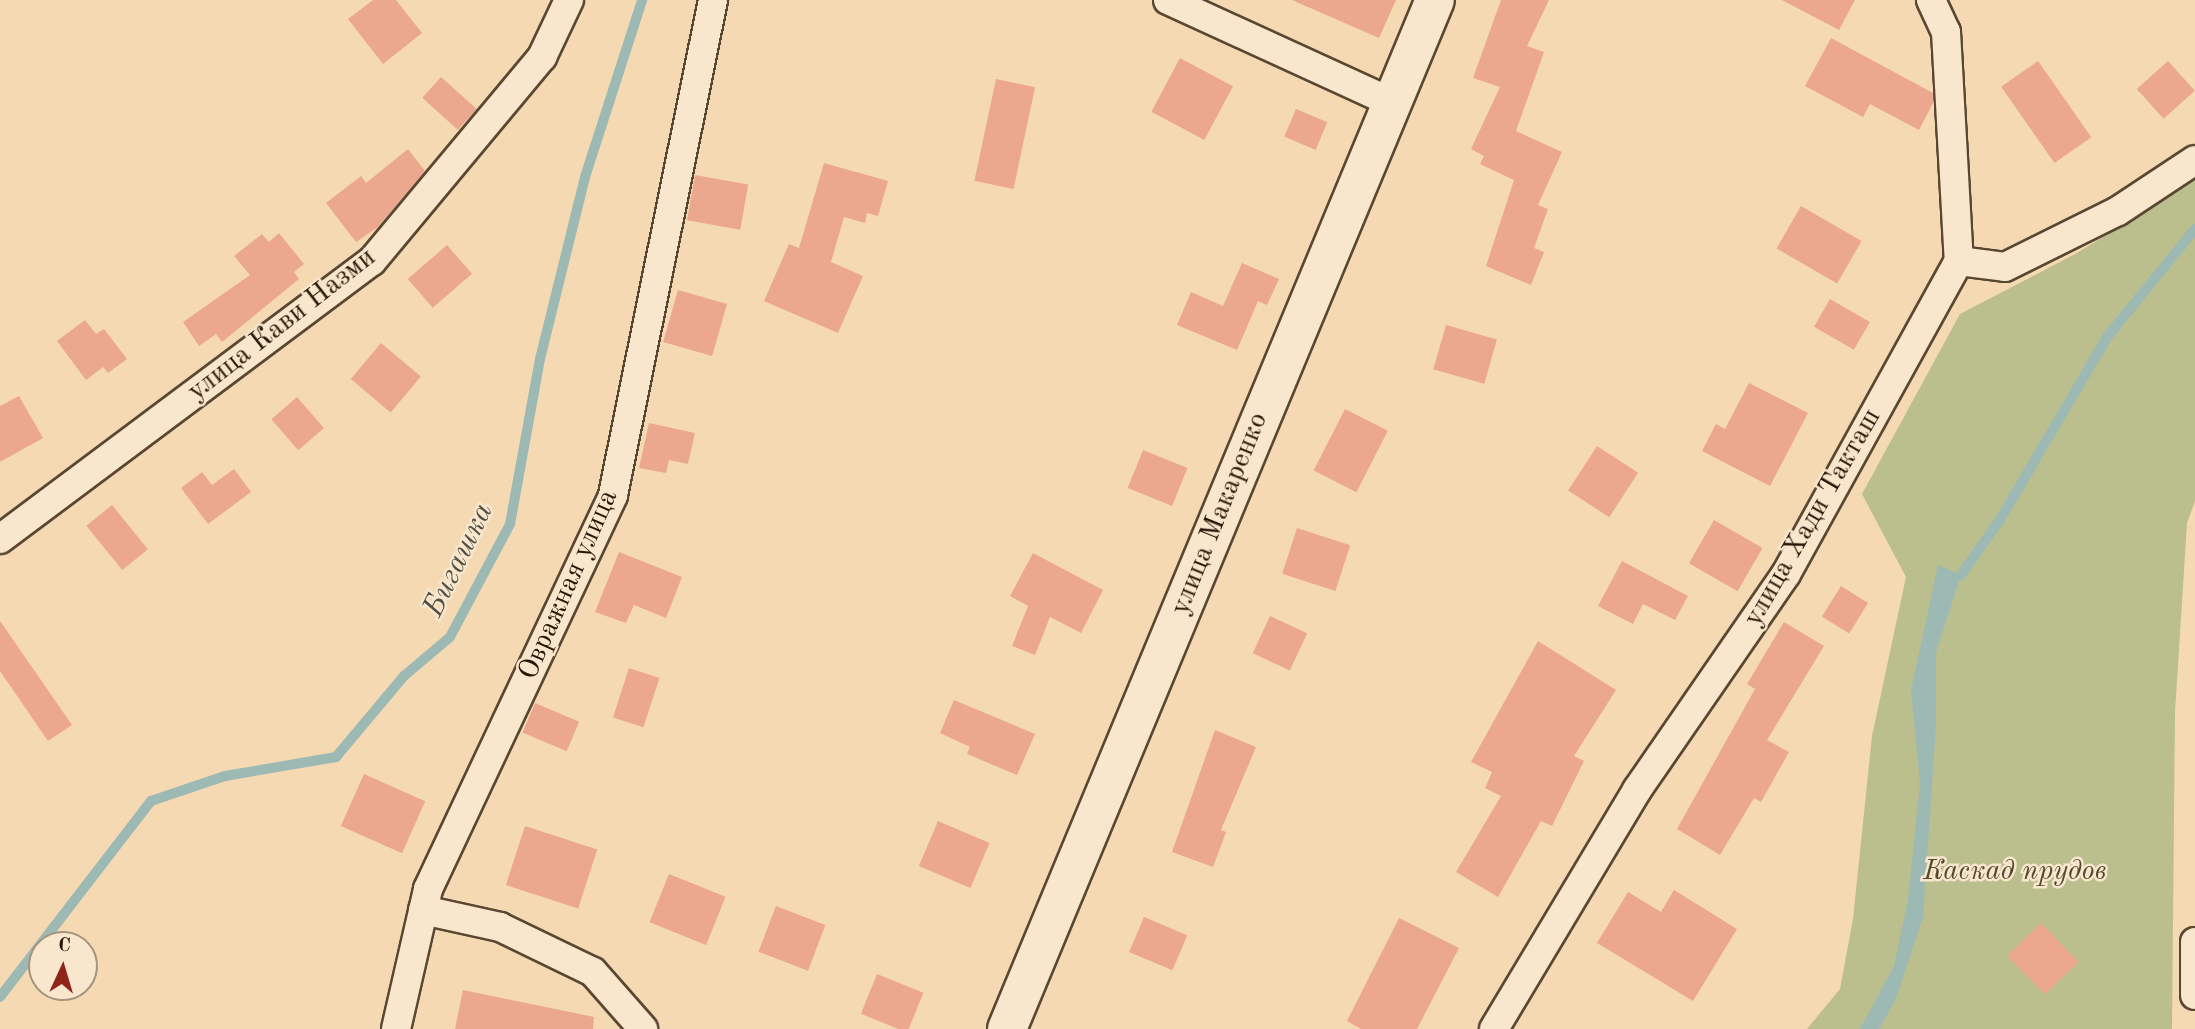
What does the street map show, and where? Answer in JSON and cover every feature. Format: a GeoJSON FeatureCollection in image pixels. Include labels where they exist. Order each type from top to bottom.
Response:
{"type":"FeatureCollection","features":[{"type":"Feature","properties":{"kind":"street","name":"улица Кави Назми"},"geometry":{"type":"LineString","coordinates":[[0,539],[372,261],[542,57],[569,0]]}},
{"type":"Feature","properties":{"kind":"street","name":"Овражная улица"},"geometry":{"type":"LineString","coordinates":[[396,1029],[428,889],[613,495],[713,0]]}},
{"type":"Feature","properties":{"kind":"street"},"geometry":{"type":"LineString","coordinates":[[1168,0],[1391,102]]}},
{"type":"Feature","properties":{"kind":"street","name":"улица Макаренко"},"geometry":{"type":"LineString","coordinates":[[1007,1029],[1435,0]]}},
{"type":"Feature","properties":{"kind":"street"},"geometry":{"type":"LineString","coordinates":[[1931,0],[1946,32],[1959,261],[2005,267],[2118,211],[2195,160]]}},
{"type":"Feature","properties":{"kind":"street","name":"улица Хади Такташ"},"geometry":{"type":"LineString","coordinates":[[1494,1029],[1637,790],[1786,575],[1959,261]]}},
{"type":"Feature","properties":{"kind":"street"},"geometry":{"type":"LineString","coordinates":[[423,910],[500,927],[593,972],[643,1029]]}},
{"type":"Feature","properties":{"kind":"street"},"geometry":{"type":"LineString","coordinates":[[2195,942],[2195,995]]}},
{"type":"Feature","properties":{"kind":"green space","name":"Каскад прудов"},"geometry":{"type":"Polygon","coordinates":[[[2195,180],[2195,501],[2187,523],[2175,712],[2172,1029],[1807,1029],[1840,989],[1853,919],[1872,736],[1906,577],[1862,494],[1960,314],[2077,253],[2195,180]]]}},
{"type":"Feature","properties":{"kind":"water"},"geometry":{"type":"Polygon","coordinates":[[[1938,565],[1961,575],[1936,652],[1936,726],[1923,917],[1896,999],[1879,1029],[1860,1029],[1894,966],[1908,900],[1920,784],[1911,690],[1938,565]]]}},
{"type":"Feature","properties":{"kind":"building"},"geometry":{"type":"Polygon","coordinates":[[[373,0],[396,0],[422,33],[383,64],[348,19],[373,0]]]}},
{"type":"Feature","properties":{"kind":"building"},"geometry":{"type":"Polygon","coordinates":[[[1292,0],[1396,0],[1379,38],[1292,0]]]}},
{"type":"Feature","properties":{"kind":"building"},"geometry":{"type":"Polygon","coordinates":[[[1501,0],[1549,0],[1527,46],[1544,52],[1516,131],[1562,152],[1538,205],[1548,209],[1534,248],[1544,252],[1531,285],[1486,266],[1514,180],[1480,164],[1484,156],[1471,149],[1500,87],[1473,78],[1501,0]]]}},
{"type":"Feature","properties":{"kind":"building"},"geometry":{"type":"Polygon","coordinates":[[[1782,0],[1855,0],[1839,30],[1782,0]]]}},
{"type":"Feature","properties":{"kind":"building"},"geometry":{"type":"Polygon","coordinates":[[[1831,38],[1933,93],[1933,103],[1919,130],[1870,104],[1863,117],[1805,86],[1831,38]]]}},
{"type":"Feature","properties":{"kind":"building"},"geometry":{"type":"Polygon","coordinates":[[[1180,58],[1233,86],[1204,140],[1151,112],[1180,58]]]}},
{"type":"Feature","properties":{"kind":"building"},"geometry":{"type":"Polygon","coordinates":[[[2038,61],[2091,137],[2054,163],[2001,87],[2038,61]]]}},
{"type":"Feature","properties":{"kind":"building"},"geometry":{"type":"Polygon","coordinates":[[[2168,61],[2195,91],[2164,119],[2137,89],[2168,61]]]}},
{"type":"Feature","properties":{"kind":"building"},"geometry":{"type":"Polygon","coordinates":[[[441,77],[477,109],[458,130],[422,98],[441,77]]]}},
{"type":"Feature","properties":{"kind":"building"},"geometry":{"type":"Polygon","coordinates":[[[996,79],[1035,87],[1014,189],[974,181],[996,79]]]}},
{"type":"Feature","properties":{"kind":"building"},"geometry":{"type":"Polygon","coordinates":[[[1296,109],[1327,122],[1316,150],[1284,137],[1296,109]]]}},
{"type":"Feature","properties":{"kind":"building"},"geometry":{"type":"Polygon","coordinates":[[[408,149],[425,171],[378,227],[356,242],[326,203],[361,176],[366,183],[408,149]]]}},
{"type":"Feature","properties":{"kind":"building"},"geometry":{"type":"Polygon","coordinates":[[[824,163],[888,181],[878,216],[867,213],[865,223],[844,217],[831,262],[863,276],[838,333],[764,301],[789,244],[799,248],[824,163]]]}},
{"type":"Feature","properties":{"kind":"building"},"geometry":{"type":"Polygon","coordinates":[[[695,175],[748,184],[740,230],[687,220],[695,175]]]}},
{"type":"Feature","properties":{"kind":"building"},"geometry":{"type":"Polygon","coordinates":[[[1801,206],[1862,241],[1837,283],[1776,248],[1801,206]]]}},
{"type":"Feature","properties":{"kind":"building"},"geometry":{"type":"Polygon","coordinates":[[[279,233],[304,264],[294,272],[299,279],[222,342],[216,334],[199,346],[183,322],[250,275],[234,256],[262,234],[269,242],[279,233]]]}},
{"type":"Feature","properties":{"kind":"building"},"geometry":{"type":"Polygon","coordinates":[[[447,245],[472,274],[433,308],[408,279],[447,245]]]}},
{"type":"Feature","properties":{"kind":"building"},"geometry":{"type":"Polygon","coordinates":[[[1242,263],[1279,279],[1267,305],[1258,301],[1237,350],[1177,325],[1191,292],[1223,306],[1242,263]]]}},
{"type":"Feature","properties":{"kind":"building"},"geometry":{"type":"Polygon","coordinates":[[[678,290],[727,304],[712,356],[663,342],[678,290]]]}},
{"type":"Feature","properties":{"kind":"building"},"geometry":{"type":"Polygon","coordinates":[[[1830,299],[1870,322],[1854,350],[1814,327],[1830,299]]]}},
{"type":"Feature","properties":{"kind":"building"},"geometry":{"type":"Polygon","coordinates":[[[85,320],[96,334],[104,329],[127,359],[108,373],[103,367],[86,380],[57,341],[85,320]]]}},
{"type":"Feature","properties":{"kind":"building"},"geometry":{"type":"Polygon","coordinates":[[[1446,325],[1497,340],[1484,384],[1433,369],[1446,325]]]}},
{"type":"Feature","properties":{"kind":"building"},"geometry":{"type":"Polygon","coordinates":[[[381,343],[421,376],[391,412],[351,379],[381,343]]]}},
{"type":"Feature","properties":{"kind":"building"},"geometry":{"type":"Polygon","coordinates":[[[1749,383],[1808,413],[1770,486],[1702,451],[1716,424],[1725,429],[1749,383]]]}},
{"type":"Feature","properties":{"kind":"building"},"geometry":{"type":"Polygon","coordinates":[[[19,396],[43,438],[0,462],[0,406],[19,396]]]}},
{"type":"Feature","properties":{"kind":"building"},"geometry":{"type":"Polygon","coordinates":[[[297,397],[324,428],[298,450],[271,419],[297,397]]]}},
{"type":"Feature","properties":{"kind":"building"},"geometry":{"type":"Polygon","coordinates":[[[1345,409],[1388,431],[1356,492],[1314,470],[1345,409]]]}},
{"type":"Feature","properties":{"kind":"building"},"geometry":{"type":"Polygon","coordinates":[[[649,423],[695,433],[688,464],[669,460],[666,473],[639,468],[649,423]]]}},
{"type":"Feature","properties":{"kind":"building"},"geometry":{"type":"Polygon","coordinates":[[[1597,446],[1638,473],[1609,517],[1568,490],[1597,446]]]}},
{"type":"Feature","properties":{"kind":"building"},"geometry":{"type":"Polygon","coordinates":[[[1143,450],[1188,468],[1172,506],[1128,488],[1143,450]]]}},
{"type":"Feature","properties":{"kind":"building"},"geometry":{"type":"Polygon","coordinates":[[[234,469],[251,492],[208,524],[181,488],[202,472],[212,485],[234,469]]]}},
{"type":"Feature","properties":{"kind":"building"},"geometry":{"type":"Polygon","coordinates":[[[112,505],[148,549],[122,570],[86,526],[112,505]]]}},
{"type":"Feature","properties":{"kind":"building"},"geometry":{"type":"Polygon","coordinates":[[[1714,520],[1762,548],[1737,591],[1689,563],[1714,520]]]}},
{"type":"Feature","properties":{"kind":"building"},"geometry":{"type":"Polygon","coordinates":[[[1297,528],[1350,545],[1335,591],[1282,574],[1297,528]]]}},
{"type":"Feature","properties":{"kind":"building"},"geometry":{"type":"Polygon","coordinates":[[[619,552],[682,577],[666,618],[634,605],[626,623],[595,612],[619,552]]]}},
{"type":"Feature","properties":{"kind":"building"},"geometry":{"type":"Polygon","coordinates":[[[1033,553],[1103,590],[1081,633],[1050,617],[1035,655],[1012,646],[1028,606],[1010,596],[1033,553]]]}},
{"type":"Feature","properties":{"kind":"building"},"geometry":{"type":"Polygon","coordinates":[[[1622,561],[1688,596],[1675,620],[1643,604],[1633,624],[1598,606],[1622,561]]]}},
{"type":"Feature","properties":{"kind":"building"},"geometry":{"type":"Polygon","coordinates":[[[1841,586],[1868,603],[1849,633],[1822,617],[1841,586]]]}},
{"type":"Feature","properties":{"kind":"building"},"geometry":{"type":"Polygon","coordinates":[[[1270,616],[1307,633],[1290,670],[1253,653],[1270,616]]]}},
{"type":"Feature","properties":{"kind":"building"},"geometry":{"type":"Polygon","coordinates":[[[0,621],[72,725],[48,741],[0,671],[0,621]]]}},
{"type":"Feature","properties":{"kind":"building"},"geometry":{"type":"Polygon","coordinates":[[[1784,622],[1824,646],[1767,740],[1789,752],[1761,802],[1754,798],[1720,855],[1677,829],[1755,689],[1747,684],[1784,622]]]}},
{"type":"Feature","properties":{"kind":"building"},"geometry":{"type":"Polygon","coordinates":[[[1538,641],[1616,690],[1574,756],[1584,761],[1552,826],[1541,821],[1498,897],[1456,872],[1501,796],[1485,788],[1492,772],[1471,762],[1538,641]]]}},
{"type":"Feature","properties":{"kind":"building"},"geometry":{"type":"Polygon","coordinates":[[[629,668],[659,678],[643,727],[613,717],[629,668]]]}},
{"type":"Feature","properties":{"kind":"building"},"geometry":{"type":"Polygon","coordinates":[[[954,700],[1035,734],[1017,775],[967,754],[970,747],[940,733],[954,700]]]}},
{"type":"Feature","properties":{"kind":"building"},"geometry":{"type":"Polygon","coordinates":[[[535,703],[579,722],[567,751],[522,732],[535,703]]]}},
{"type":"Feature","properties":{"kind":"building"},"geometry":{"type":"Polygon","coordinates":[[[1215,730],[1256,747],[1221,830],[1226,832],[1213,867],[1172,852],[1215,730]]]}},
{"type":"Feature","properties":{"kind":"building"},"geometry":{"type":"Polygon","coordinates":[[[364,774],[425,801],[402,853],[341,826],[364,774]]]}},
{"type":"Feature","properties":{"kind":"building"},"geometry":{"type":"Polygon","coordinates":[[[938,821],[990,843],[970,888],[919,866],[938,821]]]}},
{"type":"Feature","properties":{"kind":"building"},"geometry":{"type":"Polygon","coordinates":[[[525,826],[597,849],[578,908],[506,885],[525,826]]]}},
{"type":"Feature","properties":{"kind":"building"},"geometry":{"type":"Polygon","coordinates":[[[669,874],[726,897],[706,945],[650,922],[669,874]]]}},
{"type":"Feature","properties":{"kind":"building"},"geometry":{"type":"Polygon","coordinates":[[[1674,890],[1737,929],[1693,1001],[1597,943],[1628,892],[1661,912],[1674,890]]]}},
{"type":"Feature","properties":{"kind":"building"},"geometry":{"type":"Polygon","coordinates":[[[776,906],[825,925],[808,971],[758,952],[776,906]]]}},
{"type":"Feature","properties":{"kind":"building"},"geometry":{"type":"Polygon","coordinates":[[[1144,917],[1187,935],[1172,970],[1129,952],[1144,917]]]}},
{"type":"Feature","properties":{"kind":"building"},"geometry":{"type":"Polygon","coordinates":[[[1399,918],[1459,948],[1417,1029],[1361,1029],[1347,1021],[1399,918]]]}},
{"type":"Feature","properties":{"kind":"building"},"geometry":{"type":"Polygon","coordinates":[[[2041,923],[2079,962],[2045,994],[2007,956],[2041,923]]]}},
{"type":"Feature","properties":{"kind":"building"},"geometry":{"type":"Polygon","coordinates":[[[877,974],[923,993],[909,1029],[898,1029],[861,1014],[877,974]]]}},
{"type":"Feature","properties":{"kind":"building"},"geometry":{"type":"Polygon","coordinates":[[[463,990],[594,1017],[593,1029],[455,1029],[463,990]]]}},
{"type":"Feature","properties":{"kind":"waterway","name":"Бигашка"},"geometry":{"type":"LineString","coordinates":[[0,997],[151,801],[225,776],[336,757],[404,676],[450,637],[510,524],[540,359],[585,177],[642,0]]}},
{"type":"Feature","properties":{"kind":"waterway"},"geometry":{"type":"LineString","coordinates":[[1961,575],[2001,518],[2107,337],[2195,229]]}}]}
